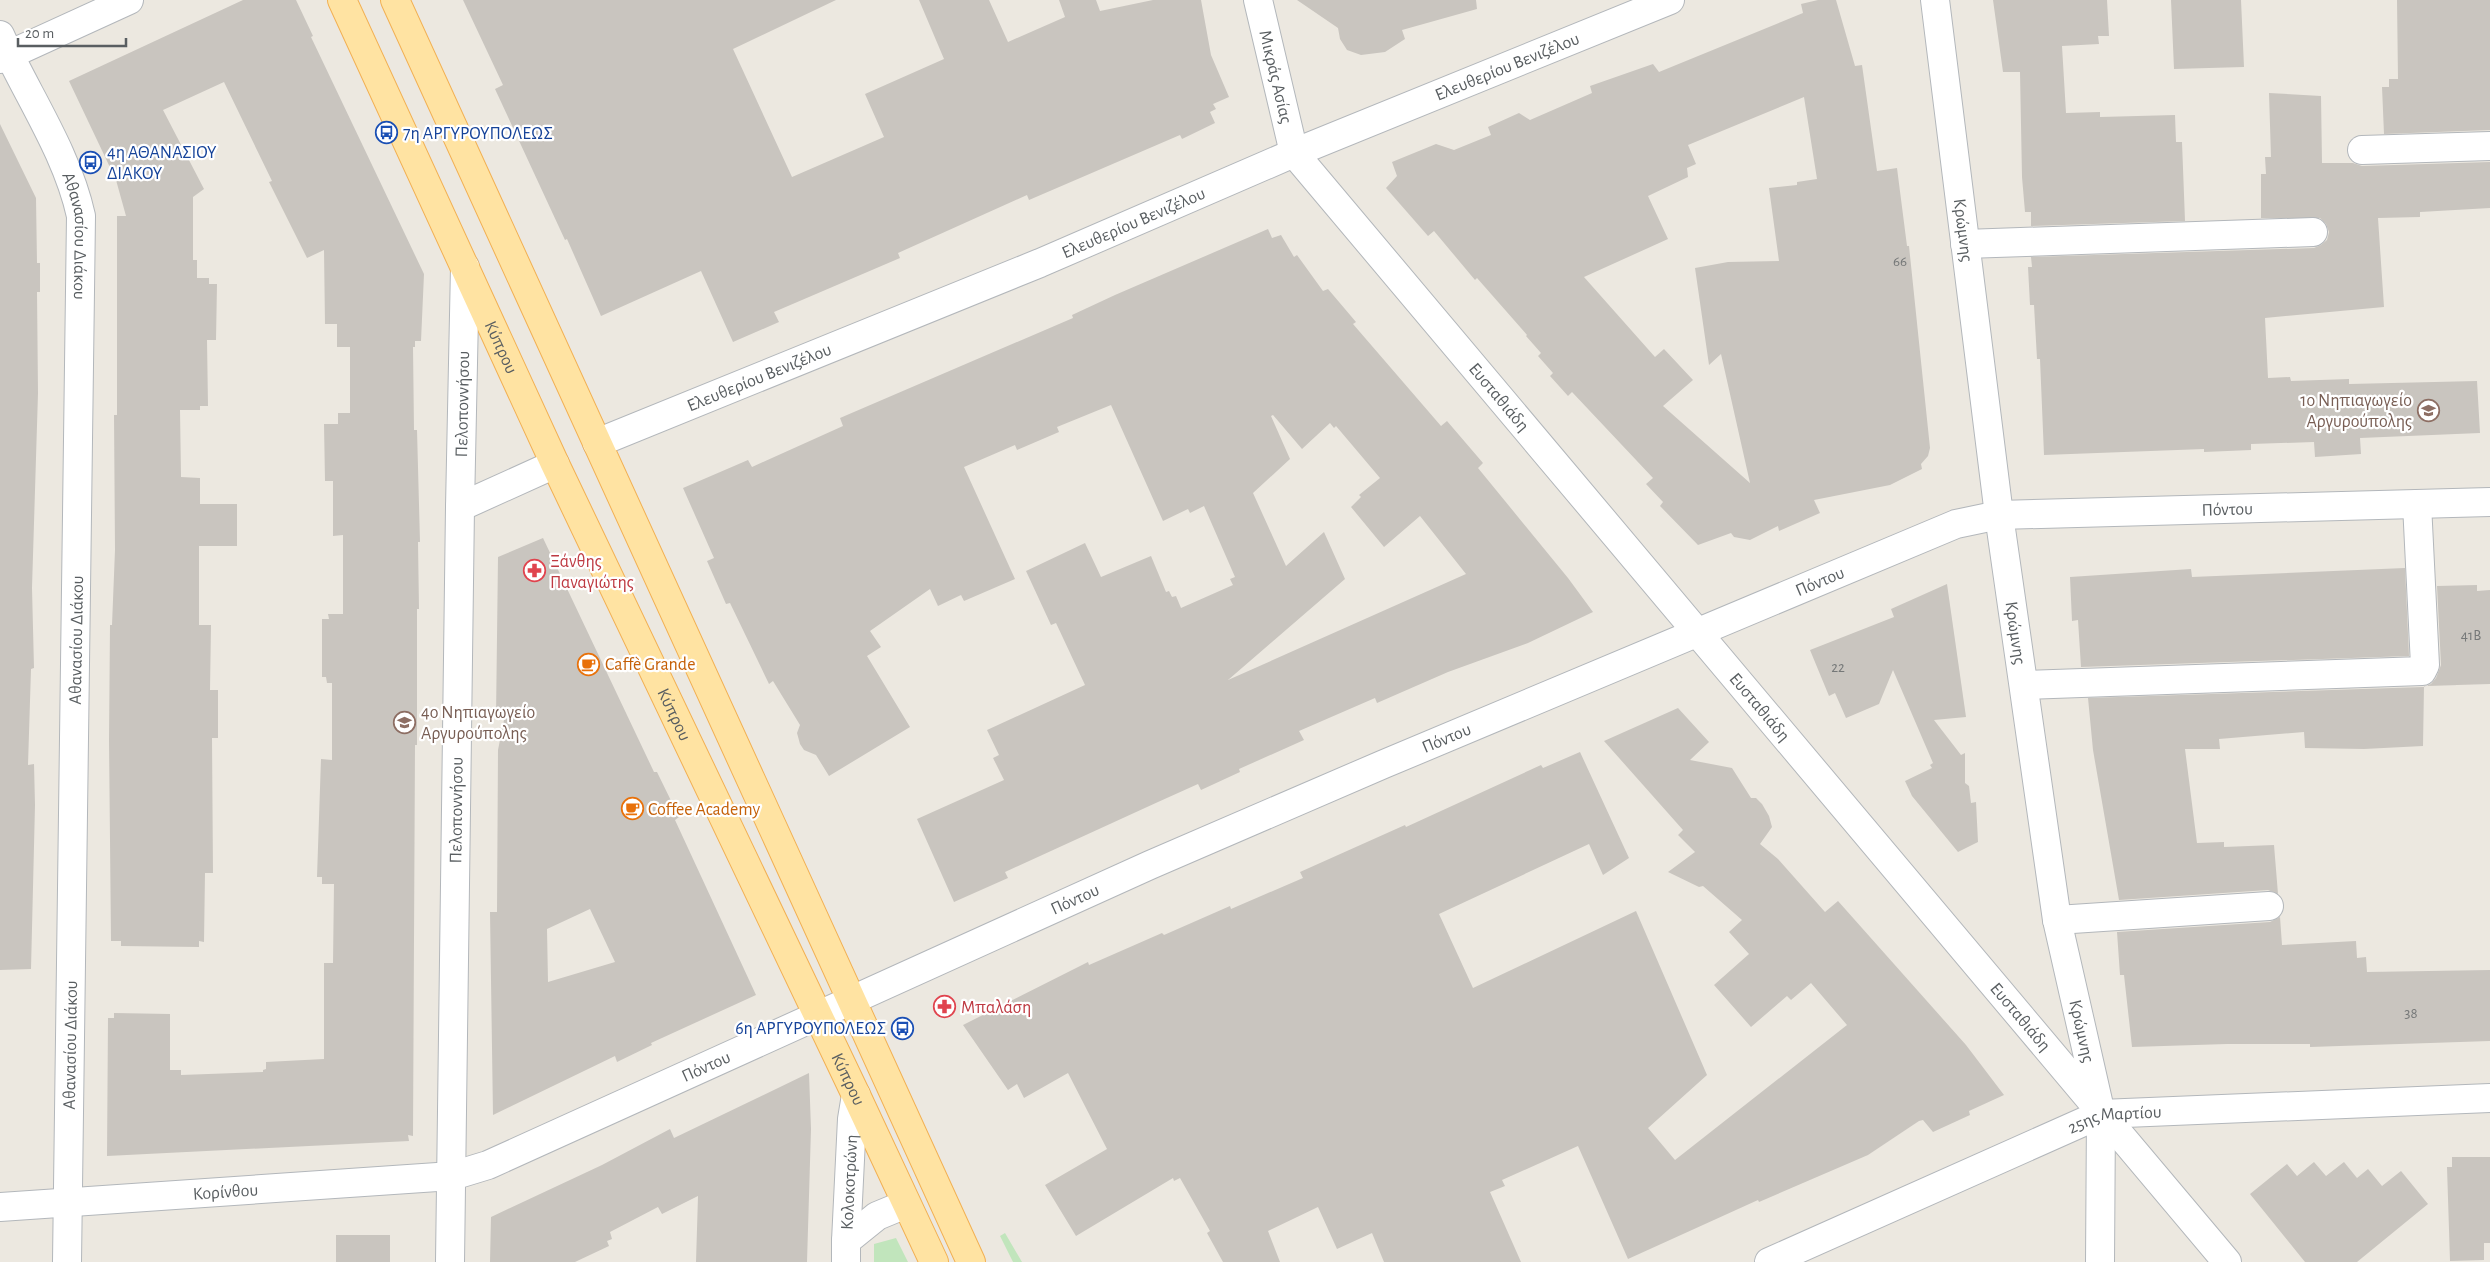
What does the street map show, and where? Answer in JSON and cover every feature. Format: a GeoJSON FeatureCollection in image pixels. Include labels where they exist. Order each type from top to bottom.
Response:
{"type":"FeatureCollection","features":[{"type":"Feature","properties":{"kind":"main road","name":"Κύπρου"},"geometry":{"type":"LineString","coordinates":[[342,0],[555,464],[856,1094],[934,1262]]}},
{"type":"Feature","properties":{"kind":"main road","name":"Κύπρου"},"geometry":{"type":"LineString","coordinates":[[395,0],[971,1262]]}},
{"type":"Feature","properties":{"kind":"street"},"geometry":{"type":"LineString","coordinates":[[3,50],[128,0]]}},
{"type":"Feature","properties":{"kind":"street","name":"Μικράς Ασίας"},"geometry":{"type":"LineString","coordinates":[[1258,0],[1294,153]]}},
{"type":"Feature","properties":{"kind":"street","name":"Ελευθερίου Βενιζέλου"},"geometry":{"type":"LineString","coordinates":[[597,442],[1040,263],[1294,153],[1670,0]]}},
{"type":"Feature","properties":{"kind":"street","name":"Κρώμνης"},"geometry":{"type":"LineString","coordinates":[[1935,0],[1999,516],[2057,920],[2101,1114],[2100,1262]]}},
{"type":"Feature","properties":{"kind":"street","name":"Αθανασίου Διάκου"},"geometry":{"type":"LineString","coordinates":[[3,50],[66,167],[76,192],[81,216],[67,1262]]}},
{"type":"Feature","properties":{"kind":"street"},"geometry":{"type":"LineString","coordinates":[[2362,150],[2490,146]]}},
{"type":"Feature","properties":{"kind":"street","name":"Ευσταθιάδη"},"geometry":{"type":"LineString","coordinates":[[1294,153],[2227,1262]]}},
{"type":"Feature","properties":{"kind":"street"},"geometry":{"type":"LineString","coordinates":[[1965,244],[2313,232]]}},
{"type":"Feature","properties":{"kind":"street","name":"Πελοποννήσου"},"geometry":{"type":"LineString","coordinates":[[450,1262],[465,267]]}},
{"type":"Feature","properties":{"kind":"street"},"geometry":{"type":"LineString","coordinates":[[460,508],[555,464]]}},
{"type":"Feature","properties":{"kind":"street","name":"Πόντου"},"geometry":{"type":"LineString","coordinates":[[452,1176],[488,1165],[817,1014],[1150,865],[1956,524],[1999,516],[2490,502]]}},
{"type":"Feature","properties":{"kind":"street"},"geometry":{"type":"LineString","coordinates":[[2024,685],[2422,671],[2425,665],[2417,504]]}},
{"type":"Feature","properties":{"kind":"street"},"geometry":{"type":"LineString","coordinates":[[2057,920],[2269,906]]}},
{"type":"Feature","properties":{"kind":"street","name":"Κολοκοτρώνη"},"geometry":{"type":"LineString","coordinates":[[846,1252],[852,1118],[856,1094]]}},
{"type":"Feature","properties":{"kind":"street","name":"25ης Μαρτίου"},"geometry":{"type":"LineString","coordinates":[[1769,1262],[2101,1114],[2490,1098]]}},
{"type":"Feature","properties":{"kind":"street","name":"Κορίνθου"},"geometry":{"type":"LineString","coordinates":[[0,1207],[68,1204],[452,1176]]}},
{"type":"Feature","properties":{"kind":"street","name":"Κολοκοτρώνη"},"geometry":{"type":"LineString","coordinates":[[846,1252],[877,1216],[906,1204]]}},
{"type":"Feature","properties":{"kind":"green space"},"geometry":{"type":"Polygon","coordinates":[[[1005,1233],[1022,1262],[1013,1262],[1000,1236],[1005,1233]]]}},
{"type":"Feature","properties":{"kind":"green space"},"geometry":{"type":"Polygon","coordinates":[[[896,1238],[908,1262],[874,1262],[874,1244],[896,1238]]]}},
{"type":"Feature","properties":{"kind":"building"},"geometry":{"type":"Polygon","coordinates":[[[243,0],[296,0],[313,36],[311,37],[424,274],[421,341],[415,341],[415,347],[413,347],[414,430],[417,430],[420,542],[418,542],[419,609],[417,609],[417,745],[415,745],[413,1136],[408,1135],[409,1141],[107,1156],[108,1018],[114,1018],[114,1013],[170,1014],[170,1070],[181,1070],[181,1075],[263,1072],[266,1069],[266,1062],[324,1059],[324,963],[333,963],[334,884],[322,884],[322,877],[317,877],[321,759],[332,760],[332,683],[327,683],[326,677],[322,677],[322,619],[329,619],[328,614],[343,614],[343,535],[333,536],[333,481],[325,481],[324,424],[338,424],[338,413],[350,413],[350,347],[337,347],[337,324],[325,324],[324,250],[307,258],[269,182],[272,181],[224,82],[163,110],[204,189],[193,197],[193,260],[197,260],[197,278],[209,278],[209,284],[217,284],[216,340],[207,340],[208,406],[200,406],[200,410],[180,410],[181,477],[200,478],[200,504],[237,504],[237,546],[199,546],[199,625],[211,625],[210,690],[218,690],[218,738],[212,738],[213,873],[205,873],[204,942],[199,941],[199,947],[121,946],[121,941],[111,941],[109,740],[110,625],[112,625],[115,550],[114,415],[117,415],[117,216],[126,216],[116,180],[69,81],[243,0]]]}},
{"type":"Feature","properties":{"kind":"building"},"geometry":{"type":"Polygon","coordinates":[[[463,0],[836,0],[733,49],[792,177],[884,137],[865,94],[944,59],[919,0],[989,0],[1008,42],[1065,17],[1059,0],[1096,0],[1100,11],[1153,0],[1201,0],[1211,55],[1229,97],[1213,104],[1216,109],[1210,112],[1215,123],[1182,139],[1180,135],[1029,200],[1027,195],[898,253],[900,258],[774,312],[779,322],[733,342],[701,271],[601,316],[567,239],[565,240],[495,89],[503,85],[463,0]]]}},
{"type":"Feature","properties":{"kind":"building"},"geometry":{"type":"Polygon","coordinates":[[[1297,0],[1476,0],[1477,9],[1402,30],[1405,39],[1385,52],[1361,55],[1347,50],[1340,39],[1338,28],[1297,0]]]}},
{"type":"Feature","properties":{"kind":"building"},"geometry":{"type":"Polygon","coordinates":[[[1818,0],[1836,0],[1855,66],[1862,65],[1877,171],[1897,168],[1907,246],[1909,246],[1930,448],[1928,456],[1921,464],[1922,469],[1890,485],[1814,500],[1820,513],[1779,531],[1778,526],[1750,540],[1734,537],[1731,533],[1698,545],[1660,506],[1663,502],[1646,484],[1653,478],[1572,392],[1568,396],[1550,376],[1553,373],[1538,356],[1541,353],[1527,335],[1477,278],[1475,280],[1434,231],[1428,236],[1386,188],[1397,176],[1392,162],[1436,144],[1454,150],[1491,135],[1488,127],[1519,113],[1530,120],[1592,93],[1590,86],[1653,64],[1659,72],[1803,13],[1801,4],[1818,0]],[[1804,97],[1688,145],[1696,164],[1687,168],[1688,177],[1648,196],[1668,239],[1584,277],[1655,357],[1664,349],[1693,380],[1663,406],[1750,483],[1721,354],[1709,365],[1695,268],[1728,262],[1779,261],[1769,188],[1797,185],[1797,182],[1817,179],[1804,97]]]}},
{"type":"Feature","properties":{"kind":"building"},"geometry":{"type":"Polygon","coordinates":[[[1993,0],[2107,0],[2109,36],[2098,36],[2099,44],[2062,46],[2066,113],[2100,112],[2100,117],[2175,115],[2176,142],[2182,142],[2185,221],[2031,226],[2031,212],[2025,212],[2022,177],[2020,72],[2003,72],[1993,0]]]}},
{"type":"Feature","properties":{"kind":"building"},"geometry":{"type":"Polygon","coordinates":[[[2171,0],[2241,0],[2244,67],[2174,69],[2171,0]]]}},
{"type":"Feature","properties":{"kind":"building"},"geometry":{"type":"Polygon","coordinates":[[[2397,0],[2490,0],[2490,130],[2384,134],[2382,87],[2389,87],[2389,79],[2398,79],[2397,0]]]}},
{"type":"Feature","properties":{"kind":"building"},"geometry":{"type":"Polygon","coordinates":[[[2269,93],[2321,96],[2322,163],[2353,163],[2362,166],[2490,162],[2490,208],[2420,212],[2420,217],[2378,218],[2384,307],[2265,318],[2268,378],[2290,377],[2291,381],[2349,379],[2349,384],[2477,381],[2480,433],[2360,438],[2361,454],[2315,457],[2314,442],[2251,444],[2251,450],[2204,452],[2204,449],[2044,455],[2040,359],[2037,359],[2034,305],[2030,305],[2028,267],[2032,267],[2031,257],[2314,248],[2327,240],[2329,232],[2326,224],[2320,218],[2261,218],[2261,174],[2266,174],[2265,157],[2271,157],[2269,93]]]}},
{"type":"Feature","properties":{"kind":"building"},"geometry":{"type":"Polygon","coordinates":[[[0,124],[36,198],[37,263],[40,263],[40,292],[37,292],[38,393],[32,588],[34,668],[31,669],[28,765],[34,764],[35,805],[31,969],[0,970],[0,124]]]}},
{"type":"Feature","properties":{"kind":"building"},"geometry":{"type":"Polygon","coordinates":[[[1268,229],[1272,238],[1281,235],[1294,257],[1297,255],[1323,291],[1328,289],[1356,322],[1353,324],[1441,426],[1447,421],[1483,463],[1478,468],[1568,578],[1593,612],[1528,643],[1448,672],[1377,703],[1375,698],[1299,731],[1304,740],[1239,769],[1240,772],[1201,790],[1198,784],[1158,802],[1005,872],[1008,878],[954,902],[917,819],[1004,780],[993,758],[999,755],[987,730],[1085,685],[1056,623],[1051,625],[1026,571],[1085,543],[1101,577],[1151,556],[1166,592],[1169,591],[1172,597],[1176,596],[1181,608],[1233,585],[1230,579],[1235,577],[1204,506],[1190,513],[1188,509],[1163,521],[1111,405],[1057,427],[1059,432],[1017,450],[1015,445],[964,467],[1015,579],[964,601],[961,595],[938,606],[930,589],[870,631],[881,647],[867,656],[910,727],[829,776],[816,755],[804,750],[800,744],[797,733],[800,725],[773,681],[769,684],[730,603],[726,604],[707,561],[714,558],[683,488],[748,460],[752,467],[843,426],[840,418],[1073,318],[1072,315],[1268,229]],[[1273,415],[1271,416],[1290,459],[1253,493],[1286,566],[1324,532],[1345,579],[1228,680],[1466,574],[1420,516],[1384,547],[1351,507],[1361,497],[1359,495],[1380,478],[1336,426],[1334,428],[1330,423],[1302,449],[1273,415]]]}},
{"type":"Feature","properties":{"kind":"building"},"geometry":{"type":"Polygon","coordinates":[[[543,538],[654,772],[657,772],[679,817],[675,820],[756,995],[651,1043],[652,1045],[617,1062],[615,1056],[493,1115],[490,912],[497,912],[498,750],[505,715],[496,717],[498,557],[543,538]],[[590,909],[547,929],[548,982],[615,962],[590,909]]]}},
{"type":"Feature","properties":{"kind":"building"},"geometry":{"type":"Polygon","coordinates":[[[2405,568],[2409,656],[2081,667],[2078,620],[2072,621],[2070,577],[2191,569],[2192,577],[2405,568]]]}},
{"type":"Feature","properties":{"kind":"building"},"geometry":{"type":"Polygon","coordinates":[[[1947,584],[1966,717],[1934,720],[1961,755],[1965,753],[1965,783],[1969,786],[1971,803],[1976,802],[1978,842],[1958,852],[1912,796],[1905,781],[1932,768],[1930,765],[1933,763],[1893,670],[1879,704],[1846,718],[1835,693],[1829,696],[1810,650],[1894,617],[1891,609],[1947,584]]]}},
{"type":"Feature","properties":{"kind":"building"},"geometry":{"type":"Polygon","coordinates":[[[2477,585],[2477,591],[2490,590],[2490,684],[2426,686],[2431,684],[2436,678],[2441,665],[2437,586],[2477,585]]]}},
{"type":"Feature","properties":{"kind":"building"},"geometry":{"type":"Polygon","coordinates":[[[2424,687],[2423,746],[2364,749],[2305,748],[2304,732],[2219,739],[2220,749],[2185,749],[2197,843],[2224,842],[2224,847],[2274,845],[2278,894],[2268,890],[2119,900],[2093,750],[2088,698],[2424,687]]]}},
{"type":"Feature","properties":{"kind":"building"},"geometry":{"type":"Polygon","coordinates":[[[1678,708],[1709,742],[1690,760],[1732,768],[1751,798],[1756,798],[1762,804],[1769,816],[1772,827],[1760,844],[1778,859],[1825,912],[1838,901],[1966,1045],[2004,1095],[1969,1111],[1970,1115],[1933,1132],[1923,1120],[1919,1121],[1868,1155],[1759,1202],[1758,1200],[1628,1259],[1578,1146],[1502,1180],[1505,1186],[1490,1192],[1521,1262],[1384,1262],[1372,1233],[1337,1249],[1318,1207],[1268,1231],[1280,1262],[1223,1262],[1207,1233],[1210,1231],[1180,1178],[1174,1181],[1173,1178],[1076,1236],[1045,1185],[1107,1149],[1068,1073],[1024,1098],[1017,1084],[1008,1090],[963,1025],[1088,962],[1089,965],[1230,906],[1231,909],[1303,878],[1300,872],[1405,825],[1406,827],[1541,765],[1543,768],[1580,752],[1629,858],[1603,875],[1589,844],[1439,914],[1473,988],[1636,911],[1707,1075],[1648,1128],[1675,1160],[1847,1025],[1811,983],[1791,1000],[1787,996],[1751,1027],[1714,985],[1749,954],[1729,932],[1742,920],[1703,886],[1699,887],[1668,872],[1695,852],[1678,835],[1683,830],[1604,741],[1678,708]]]}},
{"type":"Feature","properties":{"kind":"building"},"geometry":{"type":"Polygon","coordinates":[[[2280,917],[2282,945],[2356,941],[2357,958],[2366,957],[2367,972],[2490,970],[2490,1041],[2310,1047],[2310,1044],[2227,1044],[2132,1047],[2124,975],[2120,975],[2117,932],[2270,922],[2280,917]]]}},
{"type":"Feature","properties":{"kind":"building"},"geometry":{"type":"Polygon","coordinates":[[[809,1073],[811,1129],[807,1262],[696,1262],[698,1196],[662,1214],[658,1207],[610,1232],[612,1239],[607,1241],[609,1246],[575,1262],[490,1262],[491,1217],[602,1165],[670,1129],[674,1138],[809,1073]]]}},
{"type":"Feature","properties":{"kind":"building"},"geometry":{"type":"Polygon","coordinates":[[[2452,1157],[2490,1157],[2490,1243],[2484,1243],[2484,1260],[2450,1261],[2447,1167],[2452,1167],[2452,1157]]]}},
{"type":"Feature","properties":{"kind":"building"},"geometry":{"type":"Polygon","coordinates":[[[2314,1162],[2326,1176],[2344,1162],[2357,1178],[2368,1169],[2382,1186],[2401,1171],[2428,1204],[2357,1262],[2305,1262],[2250,1194],[2287,1164],[2297,1176],[2314,1162]]]}},
{"type":"Feature","properties":{"kind":"building"},"geometry":{"type":"Polygon","coordinates":[[[336,1235],[390,1235],[390,1262],[336,1262],[336,1235]]]}},
{"type":"Feature","properties":{"kind":"place","name":"7η ΑΡΓΥΡΟΥΠΟΛΕΩΣ"},"geometry":{"type":"Point","coordinates":[387,133]}},
{"type":"Feature","properties":{"kind":"place","name":"4η ΑΘΑΝΑΣΙΟΥ ΔΙΑΚΟΥ"},"geometry":{"type":"Point","coordinates":[91,162]}},
{"type":"Feature","properties":{"kind":"place","name":"1ο Νηπιαγωγείο Αργυρούπολης"},"geometry":{"type":"Point","coordinates":[2428,410]}},
{"type":"Feature","properties":{"kind":"place","name":"Ξάνθης Παναγιώτης"},"geometry":{"type":"Point","coordinates":[534,571]}},
{"type":"Feature","properties":{"kind":"place","name":"Caffè Grande"},"geometry":{"type":"Point","coordinates":[589,664]}},
{"type":"Feature","properties":{"kind":"place","name":"4ο Νηπιαγωγείο Αργυρούπολης"},"geometry":{"type":"Point","coordinates":[405,722]}},
{"type":"Feature","properties":{"kind":"place","name":"Coffee Academy"},"geometry":{"type":"Point","coordinates":[632,809]}},
{"type":"Feature","properties":{"kind":"place","name":"Μπαλάση"},"geometry":{"type":"Point","coordinates":[945,1007]}},
{"type":"Feature","properties":{"kind":"place","name":"6η ΑΡΓΥΡΟΥΠΟΛΕΩΣ"},"geometry":{"type":"Point","coordinates":[902,1028]}}]}
